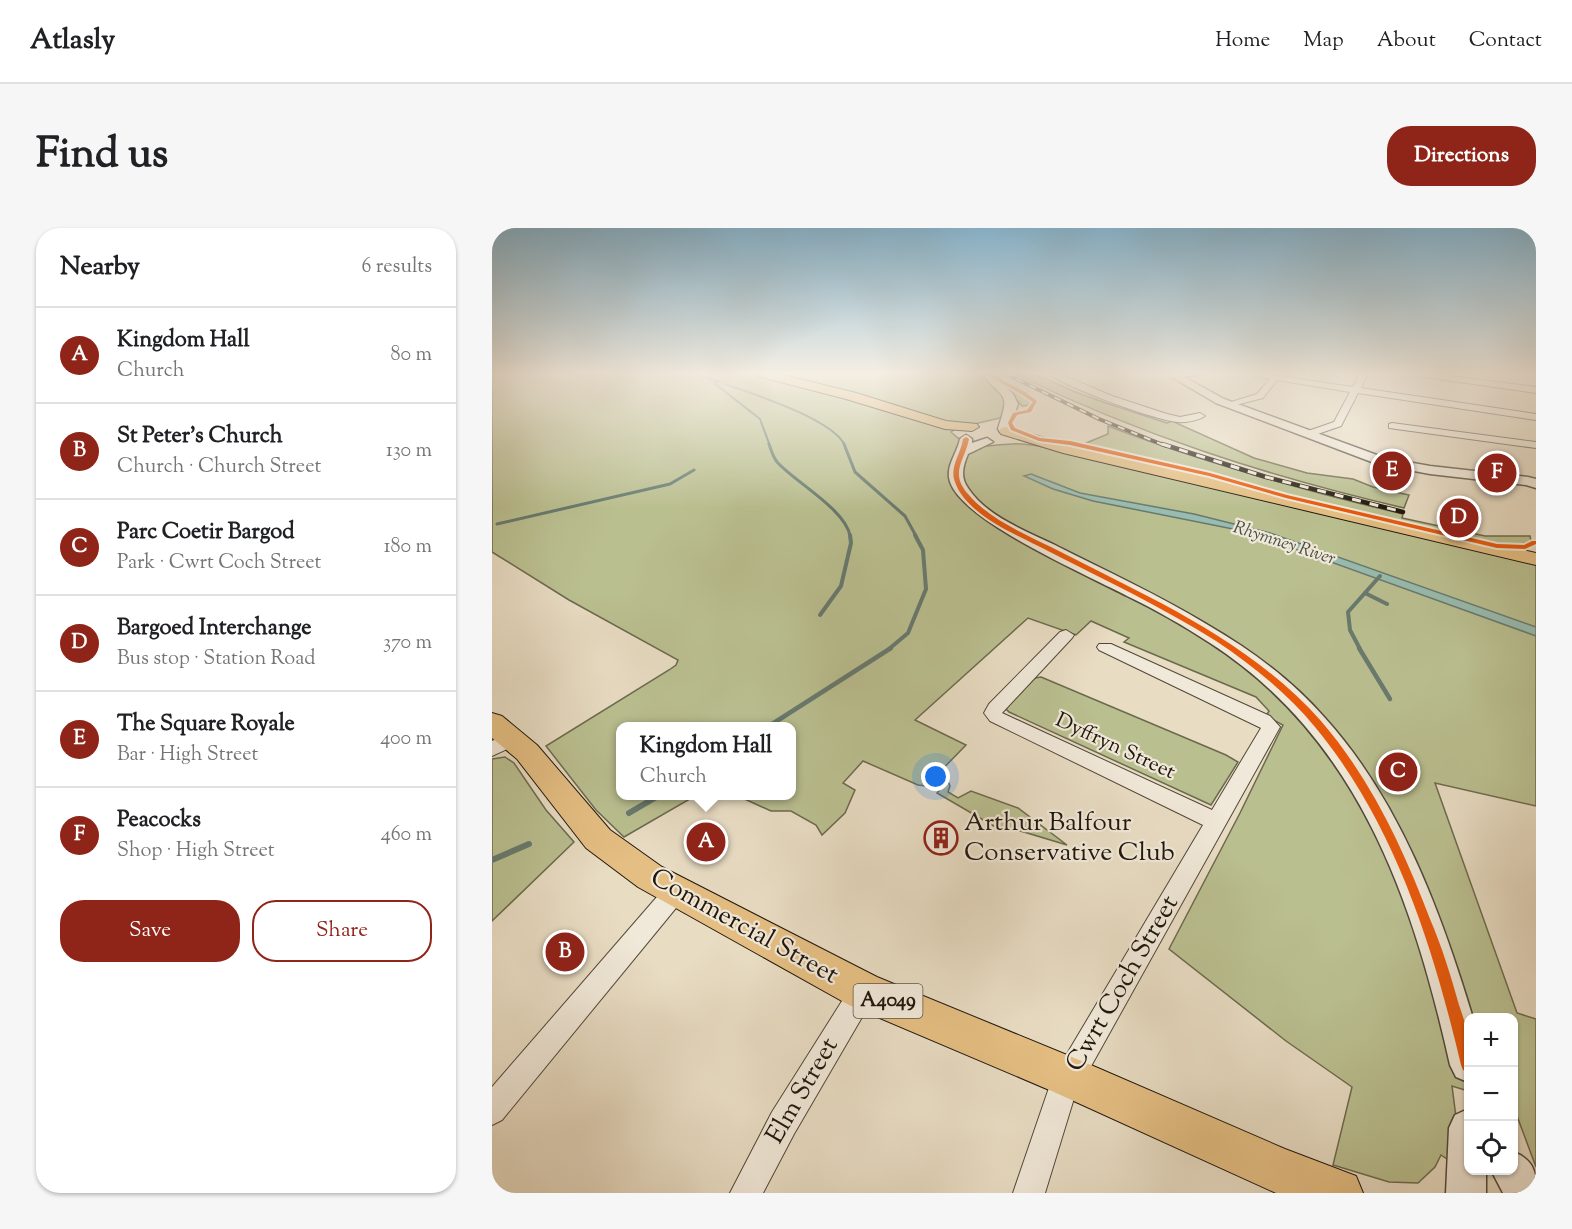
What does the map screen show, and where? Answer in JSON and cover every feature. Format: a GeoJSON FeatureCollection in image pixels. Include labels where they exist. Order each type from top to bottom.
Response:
{"type":"FeatureCollection","features":[{"type":"Feature","properties":{"kind":"main road"},"geometry":{"type":"LineString","coordinates":[[922,418],[945,425],[966,438],[999,431],[1024,442],[1069,450],[1536,559]]}},
{"type":"Feature","properties":{"kind":"main road","name":"Commercial Street"},"geometry":{"type":"LineString","coordinates":[[498,737],[527,752],[598,839],[650,876],[863,991],[1069,1077],[1280,1171],[1339,1193]]}},
{"type":"Feature","properties":{"kind":"street"},"geometry":{"type":"LineString","coordinates":[[999,431],[1006,418]]}},
{"type":"Feature","properties":{"kind":"street"},"geometry":{"type":"LineString","coordinates":[[1172,418],[1180,420],[1190,418]]}},
{"type":"Feature","properties":{"kind":"street"},"geometry":{"type":"LineString","coordinates":[[1266,418],[1382,461],[1430,470],[1533,483]]}},
{"type":"Feature","properties":{"kind":"street"},"geometry":{"type":"LineString","coordinates":[[1309,434],[1338,424],[1341,418]]}},
{"type":"Feature","properties":{"kind":"street"},"geometry":{"type":"LineString","coordinates":[[1392,426],[1536,445]]}},
{"type":"Feature","properties":{"kind":"street"},"geometry":{"type":"LineString","coordinates":[[966,438],[957,460],[956,479],[964,493],[982,510],[1025,536],[1217,638],[1272,678],[1319,725],[1371,801],[1396,850],[1420,909],[1458,1018],[1464,1046]]}},
{"type":"Feature","properties":{"kind":"street","name":"Dyffryn Street"},"geometry":{"type":"LineString","coordinates":[[1066,635],[995,708],[993,713],[996,717],[1218,822]]}},
{"type":"Feature","properties":{"kind":"street","name":"Cwrt Coch Street"},"geometry":{"type":"LineString","coordinates":[[1029,1193],[1062,1089],[1271,727],[1264,720],[1105,647]]}},
{"type":"Feature","properties":{"kind":"street"},"geometry":{"type":"LineString","coordinates":[[492,1110],[677,890]]}},
{"type":"Feature","properties":{"kind":"street","name":"Elm Street"},"geometry":{"type":"LineString","coordinates":[[746,1193],[783,1123],[863,991]]}},
{"type":"Feature","properties":{"kind":"street"},"geometry":{"type":"LineString","coordinates":[[1466,1193],[1467,1175]]}},
{"type":"Feature","properties":{"kind":"street"},"geometry":{"type":"LineString","coordinates":[[1506,1193],[1504,1182],[1507,1175]]}},
{"type":"Feature","properties":{"kind":"street"},"geometry":{"type":"LineString","coordinates":[[1513,1175],[1528,1193]]}},
{"type":"Feature","properties":{"kind":"green space"},"geometry":{"type":"Polygon","coordinates":[[[492,418],[1000,418],[957,428],[951,432],[959,439],[973,445],[1021,444],[1049,448],[1536,564],[1536,806],[1435,783],[1517,1013],[1464,1013],[1464,1090],[1452,1086],[1456,1117],[1450,1161],[1441,1155],[1435,1167],[1418,1183],[1389,1182],[1333,1165],[1352,1087],[1286,1041],[1169,949],[1283,725],[1266,716],[1269,711],[1256,697],[1124,642],[1129,638],[1091,621],[1076,635],[1028,618],[915,720],[966,745],[926,786],[918,785],[863,761],[843,783],[855,790],[845,813],[822,835],[816,825],[791,811],[771,811],[747,800],[796,800],[796,722],[616,722],[616,800],[688,800],[624,837],[596,810],[546,746],[669,670],[676,665],[678,660],[569,600],[492,552],[492,418]]]}},
{"type":"Feature","properties":{"kind":"green space"},"geometry":{"type":"Polygon","coordinates":[[[1113,418],[1152,418],[1167,423],[1172,421],[1254,458],[1307,473],[1353,479],[1373,487],[1409,495],[1404,508],[1353,496],[1254,468],[1113,418]]]}},
{"type":"Feature","properties":{"kind":"green space"},"geometry":{"type":"Polygon","coordinates":[[[1108,426],[1254,475],[1403,514],[1402,518],[1485,536],[1530,536],[1531,541],[1517,546],[1499,545],[1081,445],[1108,434],[1108,426]]]}},
{"type":"Feature","properties":{"kind":"green space"},"geometry":{"type":"Polygon","coordinates":[[[1041,677],[1238,762],[1211,805],[1006,709],[1035,678],[1041,677]]]}},
{"type":"Feature","properties":{"kind":"green space"},"geometry":{"type":"Polygon","coordinates":[[[505,757],[514,763],[546,810],[574,842],[492,921],[492,759],[505,757]]]}},
{"type":"Feature","properties":{"kind":"green space"},"geometry":{"type":"Polygon","coordinates":[[[948,781],[950,786],[948,792],[958,798],[971,791],[1018,808],[1067,845],[1014,829],[997,828],[937,793],[948,781]]]}},
{"type":"Feature","properties":{"kind":"green space"},"geometry":{"type":"Polygon","coordinates":[[[1518,1013],[1536,1019],[1536,1167],[1518,1119],[1518,1013]]]}},
{"type":"Feature","properties":{"kind":"water","name":"Rhymney River"},"geometry":{"type":"Polygon","coordinates":[[[1031,474],[1080,493],[1194,514],[1270,533],[1536,627],[1536,636],[1248,532],[1093,501],[1053,489],[1024,476],[1031,474]]]}},
{"type":"Feature","properties":{"kind":"waterway"},"geometry":{"type":"LineString","coordinates":[[759,418],[770,446]]}},
{"type":"Feature","properties":{"kind":"waterway"},"geometry":{"type":"LineString","coordinates":[[811,418],[838,436],[845,445]]}},
{"type":"Feature","properties":{"kind":"waterway"},"geometry":{"type":"LineString","coordinates":[[769,444],[777,462],[830,506],[846,526],[850,536]]}},
{"type":"Feature","properties":{"kind":"waterway"},"geometry":{"type":"LineString","coordinates":[[845,445],[855,472],[905,516],[916,536]]}},
{"type":"Feature","properties":{"kind":"waterway"},"geometry":{"type":"LineString","coordinates":[[497,524],[670,484],[694,470]]}},
{"type":"Feature","properties":{"kind":"waterway"},"geometry":{"type":"LineString","coordinates":[[820,615],[841,586],[851,543],[850,535]]}},
{"type":"Feature","properties":{"kind":"waterway"},"geometry":{"type":"LineString","coordinates":[[889,649],[908,633],[926,589],[923,550],[915,535]]}},
{"type":"Feature","properties":{"kind":"waterway"},"geometry":{"type":"LineString","coordinates":[[1360,649],[1350,630],[1348,612],[1380,576]]}},
{"type":"Feature","properties":{"kind":"waterway"},"geometry":{"type":"LineString","coordinates":[[1365,593],[1387,604]]}},
{"type":"Feature","properties":{"kind":"waterway"},"geometry":{"type":"LineString","coordinates":[[775,722],[891,648]]}},
{"type":"Feature","properties":{"kind":"waterway"},"geometry":{"type":"LineString","coordinates":[[1359,648],[1390,699]]}},
{"type":"Feature","properties":{"kind":"waterway"},"geometry":{"type":"LineString","coordinates":[[629,813],[651,800]]}},
{"type":"Feature","properties":{"kind":"waterway"},"geometry":{"type":"LineString","coordinates":[[492,860],[529,844]]}},
{"type":"Feature","properties":{"kind":"railway"},"geometry":{"type":"LineString","coordinates":[[1097,418],[1166,446]]}},
{"type":"Feature","properties":{"kind":"railway"},"geometry":{"type":"LineString","coordinates":[[1162,444],[1266,477],[1403,512]]}},
{"type":"Feature","properties":{"kind":"cycle path"},"geometry":{"type":"LineString","coordinates":[[1013,418],[1010,423],[1013,429],[1039,439],[1070,443],[1210,475],[1286,496],[1497,546],[1525,547],[1534,542]]}},
{"type":"Feature","properties":{"kind":"cycle path"},"geometry":{"type":"LineString","coordinates":[[966,439],[957,464],[957,481],[963,493],[980,509],[1014,530],[1156,603],[1218,639],[1271,678],[1318,724],[1344,758],[1369,797],[1412,886],[1430,932],[1464,1049]]}},
{"type":"Feature","properties":{"kind":"place","name":"The Square Royale"},"geometry":{"type":"Point","coordinates":[1392,471]}},
{"type":"Feature","properties":{"kind":"place","name":"Peacocks"},"geometry":{"type":"Point","coordinates":[1497,473]}},
{"type":"Feature","properties":{"kind":"place","name":"Bargoed Interchange"},"geometry":{"type":"Point","coordinates":[1459,518]}},
{"type":"Feature","properties":{"kind":"place","name":"Parc Coetir Bargod"},"geometry":{"type":"Point","coordinates":[1398,772]}},
{"type":"Feature","properties":{"kind":"place","name":"Arthur Balfour Conservative Club"},"geometry":{"type":"Point","coordinates":[941,838]}},
{"type":"Feature","properties":{"kind":"place","name":"Kingdom Hall"},"geometry":{"type":"Point","coordinates":[706,842]}},
{"type":"Feature","properties":{"kind":"place","name":"St Peter's Church"},"geometry":{"type":"Point","coordinates":[565,952]}}]}
